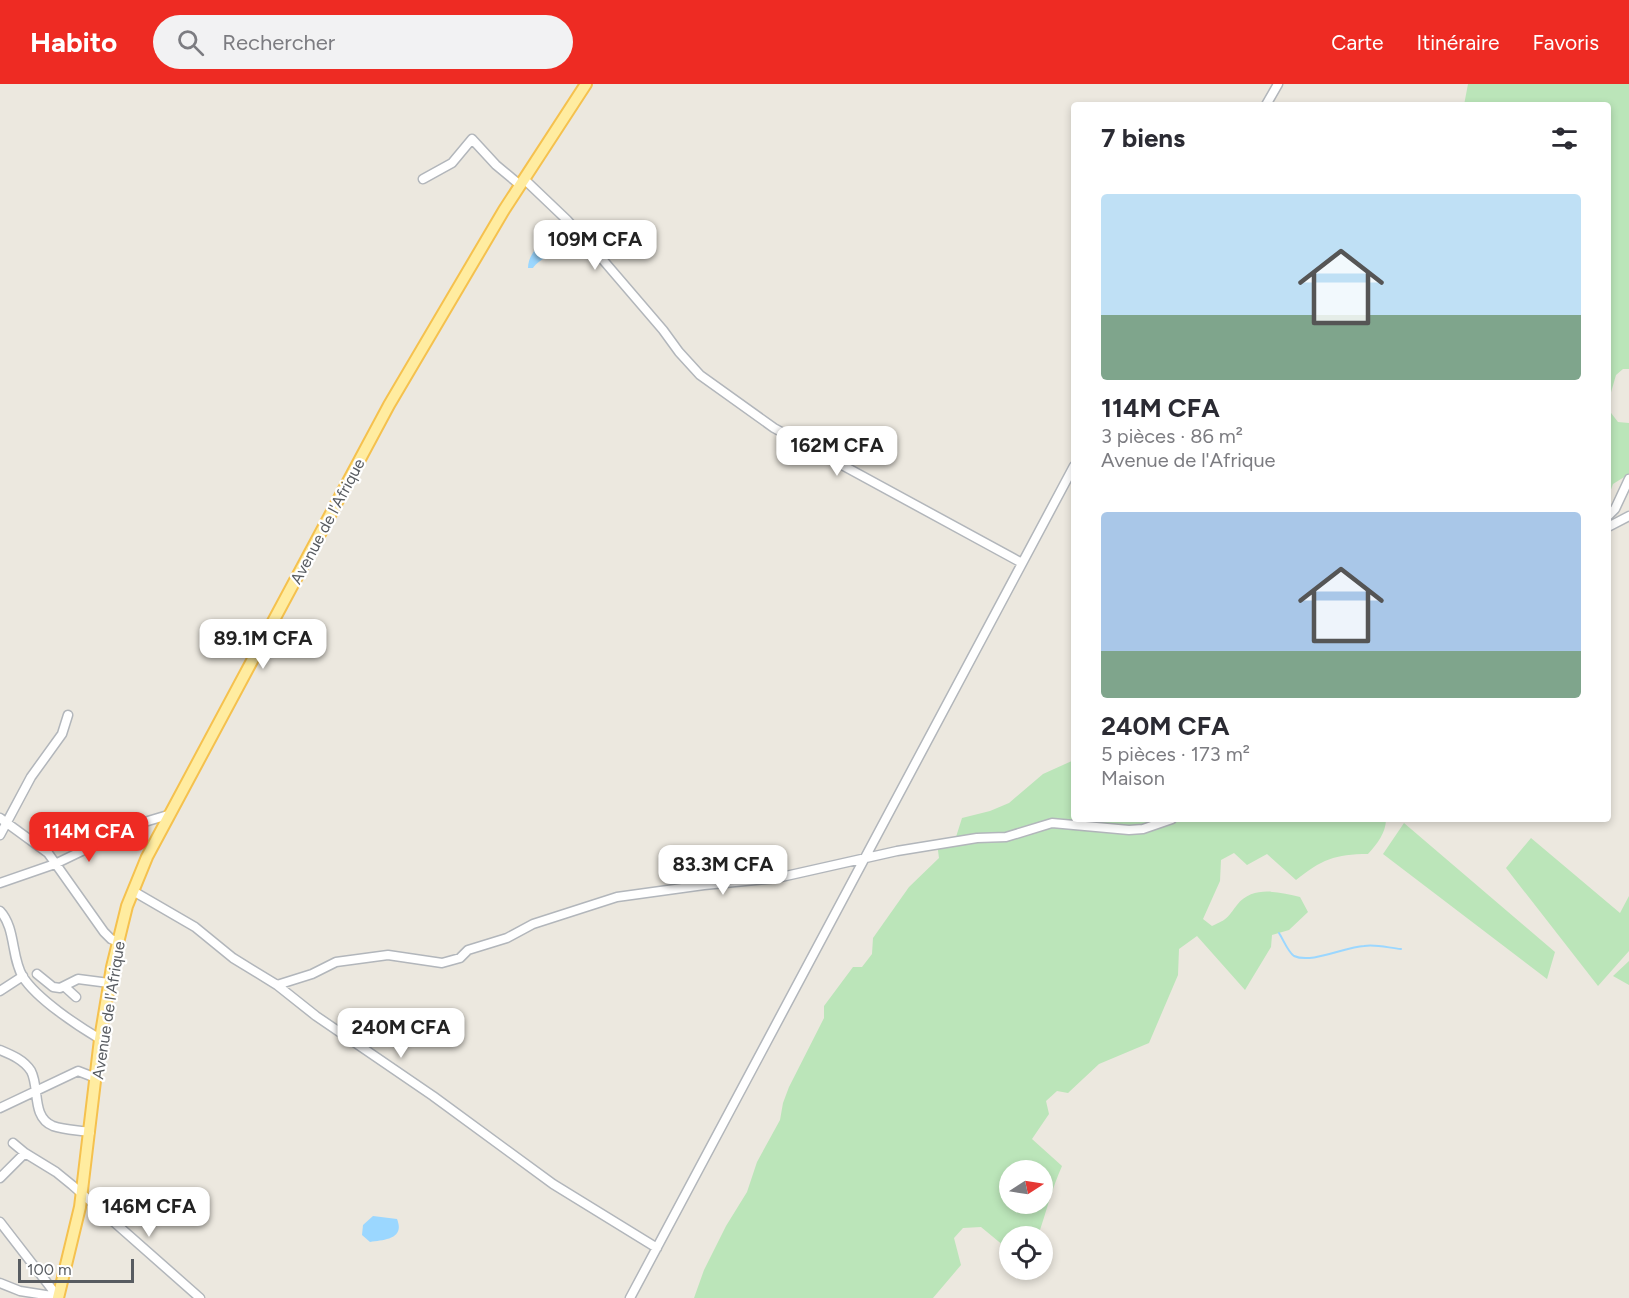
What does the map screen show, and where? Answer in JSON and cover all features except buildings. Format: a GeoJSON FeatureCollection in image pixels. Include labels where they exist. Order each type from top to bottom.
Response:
{"type":"FeatureCollection","features":[{"type":"Feature","properties":{"kind":"main road","name":"Avenue de l'Afrique"},"geometry":{"type":"LineString","coordinates":[[58,1297],[82,1196],[100,1039],[109,983],[127,906],[147,857],[389,405],[522,182],[586,84]]}},
{"type":"Feature","properties":{"kind":"street"},"geometry":{"type":"LineString","coordinates":[[1268,102],[1278,84]]}},
{"type":"Feature","properties":{"kind":"street"},"geometry":{"type":"LineString","coordinates":[[423,179],[452,163],[472,139],[496,165],[522,182],[567,220],[700,375],[774,428],[1022,563]]}},
{"type":"Feature","properties":{"kind":"street"},"geometry":{"type":"LineString","coordinates":[[630,1298],[1071,472]]}},
{"type":"Feature","properties":{"kind":"street"},"geometry":{"type":"LineString","coordinates":[[1611,513],[1629,479]]}},
{"type":"Feature","properties":{"kind":"street"},"geometry":{"type":"LineString","coordinates":[[1611,525],[1629,516]]}},
{"type":"Feature","properties":{"kind":"street"},"geometry":{"type":"LineString","coordinates":[[0,835],[4,821],[31,777],[62,734],[68,715]]}},
{"type":"Feature","properties":{"kind":"street"},"geometry":{"type":"LineString","coordinates":[[0,883],[55,864],[138,824],[168,815]]}},
{"type":"Feature","properties":{"kind":"street"},"geometry":{"type":"LineString","coordinates":[[4,821],[41,847],[104,932],[118,942]]}},
{"type":"Feature","properties":{"kind":"street"},"geometry":{"type":"LineString","coordinates":[[277,985],[312,974],[336,962],[388,955],[442,963],[460,958],[468,950],[507,938],[533,924],[617,897],[777,878],[897,851],[977,838],[1005,837],[1053,823],[1129,830],[1143,829],[1163,822]]}},
{"type":"Feature","properties":{"kind":"street"},"geometry":{"type":"LineString","coordinates":[[133,891],[195,927],[233,958],[277,985],[316,1016],[433,1096],[553,1184],[657,1248]]}},
{"type":"Feature","properties":{"kind":"street"},"geometry":{"type":"LineString","coordinates":[[0,910],[7,921],[23,976],[57,1010],[100,1039]]}},
{"type":"Feature","properties":{"kind":"street"},"geometry":{"type":"LineString","coordinates":[[37,974],[53,987],[65,987],[78,979],[109,983]]}},
{"type":"Feature","properties":{"kind":"street"},"geometry":{"type":"LineString","coordinates":[[0,991],[23,976]]}},
{"type":"Feature","properties":{"kind":"street"},"geometry":{"type":"LineString","coordinates":[[65,987],[75,997]]}},
{"type":"Feature","properties":{"kind":"street"},"geometry":{"type":"LineString","coordinates":[[0,1050],[19,1059],[27,1066],[34,1079],[41,1116],[50,1125],[90,1132]]}},
{"type":"Feature","properties":{"kind":"street"},"geometry":{"type":"LineString","coordinates":[[0,1108],[78,1071],[96,1078]]}},
{"type":"Feature","properties":{"kind":"street"},"geometry":{"type":"LineString","coordinates":[[13,1143],[56,1172],[200,1298]]}},
{"type":"Feature","properties":{"kind":"street"},"geometry":{"type":"LineString","coordinates":[[0,1178],[25,1153]]}},
{"type":"Feature","properties":{"kind":"street"},"geometry":{"type":"LineString","coordinates":[[0,1222],[58,1297]]}},
{"type":"Feature","properties":{"kind":"street"},"geometry":{"type":"LineString","coordinates":[[0,1283],[20,1291],[58,1297]]}},
{"type":"Feature","properties":{"kind":"green space"},"geometry":{"type":"Polygon","coordinates":[[[1468,84],[1629,84],[1629,369],[1623,369],[1616,375],[1611,392],[1611,102],[1465,102],[1468,84]]]}},
{"type":"Feature","properties":{"kind":"green space"},"geometry":{"type":"Polygon","coordinates":[[[1611,413],[1618,422],[1629,423],[1629,474],[1613,484],[1611,490],[1611,413]]]}},
{"type":"Feature","properties":{"kind":"green space"},"geometry":{"type":"Polygon","coordinates":[[[1071,761],[1071,822],[1386,822],[1386,824],[1380,838],[1368,854],[1337,857],[1321,863],[1296,880],[1267,854],[1247,865],[1234,853],[1221,860],[1220,881],[1203,919],[1212,926],[1227,918],[1243,899],[1258,892],[1275,892],[1300,897],[1308,912],[1289,930],[1272,935],[1271,947],[1245,990],[1197,936],[1179,949],[1178,975],[1149,1043],[1099,1064],[1068,1093],[1057,1091],[1046,1101],[1049,1114],[1032,1139],[1062,1166],[1053,1189],[1053,1160],[999,1160],[999,1214],[1045,1214],[1041,1226],[999,1226],[999,1242],[981,1227],[963,1228],[954,1238],[961,1265],[933,1298],[694,1298],[704,1270],[726,1226],[747,1192],[757,1162],[780,1120],[789,1087],[824,1018],[824,1006],[853,967],[862,967],[872,954],[873,938],[909,887],[939,858],[937,843],[956,837],[962,818],[990,811],[1009,803],[1043,774],[1071,761]]]}},
{"type":"Feature","properties":{"kind":"green space"},"geometry":{"type":"Polygon","coordinates":[[[1404,823],[1555,952],[1547,979],[1383,854],[1404,823]]]}},
{"type":"Feature","properties":{"kind":"green space"},"geometry":{"type":"Polygon","coordinates":[[[1531,838],[1620,913],[1629,896],[1629,951],[1598,986],[1506,868],[1531,838]]]}},
{"type":"Feature","properties":{"kind":"green space"},"geometry":{"type":"Polygon","coordinates":[[[1629,961],[1629,985],[1613,976],[1629,961]]]}},
{"type":"Feature","properties":{"kind":"water"},"geometry":{"type":"Polygon","coordinates":[[[559,233],[564,234],[566,244],[533,268],[528,268],[531,256],[538,246],[559,233]]]}},
{"type":"Feature","properties":{"kind":"water"},"geometry":{"type":"Polygon","coordinates":[[[373,1216],[397,1219],[399,1226],[396,1235],[370,1242],[362,1235],[363,1225],[373,1216]]]}},
{"type":"Feature","properties":{"kind":"waterway"},"geometry":{"type":"LineString","coordinates":[[1279,933],[1292,954],[1301,958],[1319,957],[1356,947],[1378,946],[1401,949]]}}]}
